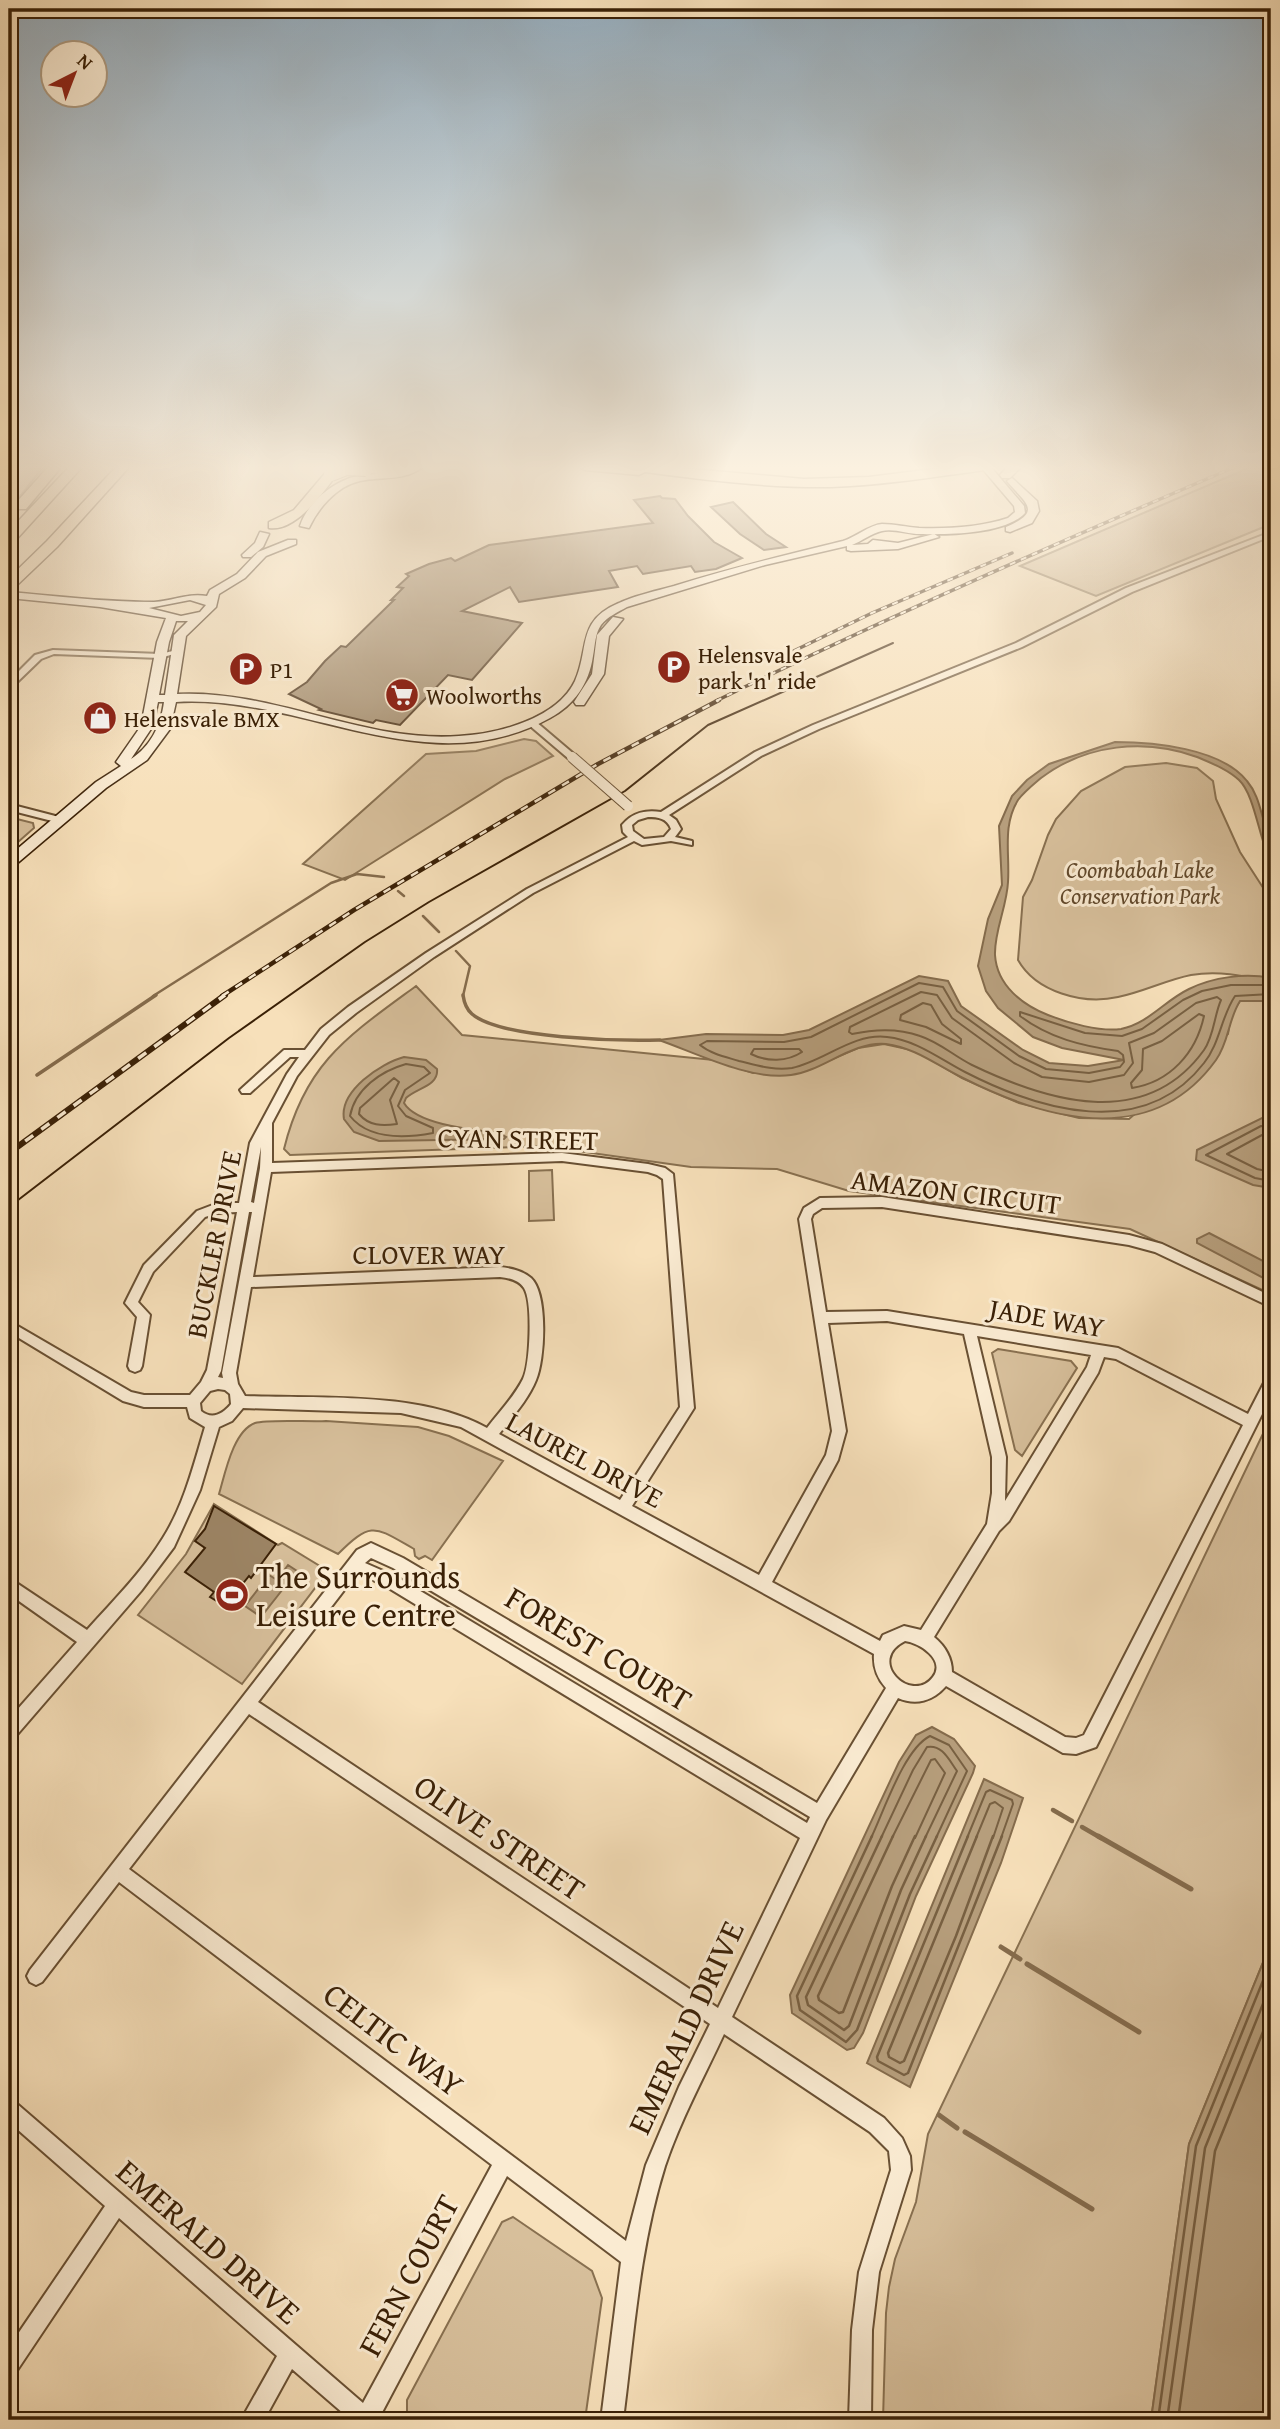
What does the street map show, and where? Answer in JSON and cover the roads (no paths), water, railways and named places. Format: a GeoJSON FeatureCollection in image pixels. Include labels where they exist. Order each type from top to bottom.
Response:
{"type":"FeatureCollection","features":[{"type":"Feature","properties":{"kind":"street"},"geometry":{"type":"LineString","coordinates":[[169,616],[164,610],[178,599],[222,579]]}},
{"type":"Feature","properties":{"kind":"street"},"geometry":{"type":"LineString","coordinates":[[9,863],[101,785],[143,757],[163,729],[180,635],[211,609],[214,592],[235,579]]}},
{"type":"Feature","properties":{"kind":"street"},"geometry":{"type":"LineString","coordinates":[[176,654],[182,662],[183,688],[189,695],[223,698],[419,740],[478,738],[535,725],[573,695],[582,677],[589,634],[606,615],[638,599],[709,579]]}},
{"type":"Feature","properties":{"kind":"street"},"geometry":{"type":"LineString","coordinates":[[151,703],[169,707],[221,704],[389,743],[431,747],[485,743],[562,717],[586,695],[598,674],[602,638],[611,623],[652,602],[722,579]]}},
{"type":"Feature","properties":{"kind":"street"},"geometry":{"type":"LineString","coordinates":[[680,803],[673,830],[650,843],[633,838],[628,832],[627,825],[635,817],[646,814],[663,815],[680,803],[758,754],[816,727],[965,669],[1156,579]]}},
{"type":"Feature","properties":{"kind":"street"},"geometry":{"type":"LineString","coordinates":[[9,595],[136,606],[201,597],[211,603]]}},
{"type":"Feature","properties":{"kind":"street"},"geometry":{"type":"LineString","coordinates":[[100,604],[169,616],[200,616]]}},
{"type":"Feature","properties":{"kind":"street"},"geometry":{"type":"LineString","coordinates":[[101,785],[135,747],[147,726],[169,616]]}},
{"type":"Feature","properties":{"kind":"street"},"geometry":{"type":"LineString","coordinates":[[9,685],[38,657],[53,652],[160,656],[176,654]]}},
{"type":"Feature","properties":{"kind":"street"},"geometry":{"type":"LineString","coordinates":[[169,707],[202,697]]}},
{"type":"Feature","properties":{"kind":"street"},"geometry":{"type":"LineString","coordinates":[[264,707],[266,712],[285,719]]}},
{"type":"Feature","properties":{"kind":"street"},"geometry":{"type":"LineString","coordinates":[[535,725],[628,806],[635,817]]}},
{"type":"Feature","properties":{"kind":"street"},"geometry":{"type":"LineString","coordinates":[[628,806],[646,814]]}},
{"type":"Feature","properties":{"kind":"street"},"geometry":{"type":"LineString","coordinates":[[9,807],[60,820]]}},
{"type":"Feature","properties":{"kind":"street"},"geometry":{"type":"LineString","coordinates":[[663,815],[673,830]]}},
{"type":"Feature","properties":{"kind":"street","name":"BUCKLER DRIVE"},"geometry":{"type":"LineString","coordinates":[[206,1386],[214,1371],[256,1143],[293,1074],[325,1032],[430,955],[530,891],[633,838]]}},
{"type":"Feature","properties":{"kind":"street"},"geometry":{"type":"LineString","coordinates":[[246,1090],[288,1053],[308,1054]]}},
{"type":"Feature","properties":{"kind":"street","name":"BUCKLER DRIVE"},"geometry":{"type":"LineString","coordinates":[[231,1385],[229,1373],[266,1168],[267,1130],[272,1112]]}},
{"type":"Feature","properties":{"kind":"street","name":"CYAN STREET"},"geometry":{"type":"LineString","coordinates":[[266,1168],[562,1157],[648,1168],[661,1171],[669,1177],[687,1408],[624,1507]]}},
{"type":"Feature","properties":{"kind":"street","name":"AMAZON CIRCUIT"},"geometry":{"type":"LineString","coordinates":[[763,1583],[837,1444],[838,1422],[805,1215],[815,1205],[827,1202],[881,1202],[1129,1240],[1158,1248],[1271,1302]]}},
{"type":"Feature","properties":{"kind":"street"},"geometry":{"type":"LineString","coordinates":[[135,1366],[144,1315],[131,1303],[148,1269],[201,1214],[218,1208],[259,1207]]}},
{"type":"Feature","properties":{"kind":"street","name":"CLOVER WAY"},"geometry":{"type":"LineString","coordinates":[[245,1282],[500,1272],[522,1279],[530,1286],[535,1307],[533,1371],[490,1435]]}},
{"type":"Feature","properties":{"kind":"street","name":"JADE WAY"},"geometry":{"type":"LineString","coordinates":[[821,1318],[879,1315],[1100,1350],[1133,1360],[1251,1422]]}},
{"type":"Feature","properties":{"kind":"street"},"geometry":{"type":"LineString","coordinates":[[9,1326],[128,1397],[149,1402],[193,1401],[206,1386],[218,1383],[231,1385],[239,1395],[239,1402],[227,1418],[213,1422],[205,1422],[195,1414],[193,1401]]}},
{"type":"Feature","properties":{"kind":"street"},"geometry":{"type":"LineString","coordinates":[[969,1329],[999,1457],[999,1493],[994,1526]]}},
{"type":"Feature","properties":{"kind":"street"},"geometry":{"type":"LineString","coordinates":[[925,1637],[994,1526],[1004,1516],[1093,1369],[1100,1350]]}},
{"type":"Feature","properties":{"kind":"street"},"geometry":{"type":"LineString","coordinates":[[943,1676],[1063,1745],[1076,1746],[1090,1741],[1271,1383]]}},
{"type":"Feature","properties":{"kind":"street","name":"LAUREL DRIVE"},"geometry":{"type":"LineString","coordinates":[[239,1402],[401,1407],[442,1415],[490,1435],[882,1650]]}},
{"type":"Feature","properties":{"kind":"street"},"geometry":{"type":"LineString","coordinates":[[9,1731],[136,1586],[169,1542],[193,1490],[213,1422]]}},
{"type":"Feature","properties":{"kind":"street","name":"FOREST COURT"},"geometry":{"type":"LineString","coordinates":[[36,1976],[362,1555],[371,1550],[381,1553],[820,1815]]}},
{"type":"Feature","properties":{"kind":"street","name":"FOREST COURT"},"geometry":{"type":"LineString","coordinates":[[351,1569],[368,1570],[392,1581],[810,1835]]}},
{"type":"Feature","properties":{"kind":"street"},"geometry":{"type":"LineString","coordinates":[[9,1586],[88,1640]]}},
{"type":"Feature","properties":{"kind":"street"},"geometry":{"type":"LineString","coordinates":[[915,1633],[925,1637],[941,1655],[943,1676],[938,1685],[927,1693],[916,1695],[895,1688],[884,1676],[880,1665],[882,1650],[894,1636],[915,1633]]}},
{"type":"Feature","properties":{"kind":"street","name":"EMERALD DRIVE"},"geometry":{"type":"LineString","coordinates":[[612,2420],[632,2258],[656,2165],[820,1815],[895,1688]]}},
{"type":"Feature","properties":{"kind":"street","name":"OLIVE STREET"},"geometry":{"type":"LineString","coordinates":[[246,1703],[722,2020]]}},
{"type":"Feature","properties":{"kind":"street","name":"CELTIC WAY"},"geometry":{"type":"LineString","coordinates":[[118,1871],[632,2258]]}},
{"type":"Feature","properties":{"kind":"street"},"geometry":{"type":"LineString","coordinates":[[722,2020],[877,2125],[899,2149],[902,2160],[899,2182],[873,2254],[864,2309],[860,2420]]}},
{"type":"Feature","properties":{"kind":"street","name":"EMERALD DRIVE"},"geometry":{"type":"LineString","coordinates":[[9,2110],[367,2420]]}},
{"type":"Feature","properties":{"kind":"street","name":"FERN COURT"},"geometry":{"type":"LineString","coordinates":[[367,2420],[505,2161]]}},
{"type":"Feature","properties":{"kind":"street"},"geometry":{"type":"LineString","coordinates":[[9,2365],[118,2203]]}},
{"type":"Feature","properties":{"kind":"street"},"geometry":{"type":"LineString","coordinates":[[252,2420],[290,2353]]}},
{"type":"Feature","properties":{"kind":"water"},"geometry":{"type":"Polygon","coordinates":[[[1115,742],[1148,743],[1186,749],[1221,761],[1235,770],[1247,781],[1256,796],[1267,834],[1271,862],[1249,796],[1239,780],[1224,769],[1197,757],[1157,747],[1116,748],[1077,758],[1041,778],[1020,797],[1013,810],[1008,830],[1007,891],[995,946],[997,966],[1006,985],[1029,1006],[1065,1021],[1104,1029],[1121,1029],[1140,1022],[1198,985],[1240,976],[1271,978],[1271,1001],[1240,1001],[1216,1060],[1190,1088],[1161,1106],[1130,1116],[1097,1118],[1063,1114],[1029,1105],[995,1093],[916,1053],[886,1044],[861,1047],[815,1068],[791,1075],[775,1076],[724,1065],[659,1040],[706,1034],[783,1035],[809,1030],[919,976],[948,981],[961,1006],[1023,1050],[1049,1063],[1088,1066],[1124,1060],[1062,1048],[1033,1037],[998,1008],[986,991],[978,966],[988,919],[1002,885],[999,826],[1012,796],[1027,780],[1049,764],[1115,742]]]}},
{"type":"Feature","properties":{"kind":"water"},"geometry":{"type":"Polygon","coordinates":[[[404,1057],[426,1060],[437,1069],[437,1075],[431,1083],[406,1098],[404,1103],[411,1110],[433,1121],[499,1133],[506,1137],[379,1141],[354,1132],[344,1119],[348,1098],[363,1080],[384,1065],[404,1057]]]}},
{"type":"Feature","properties":{"kind":"water"},"geometry":{"type":"Polygon","coordinates":[[[1262,1118],[1271,1121],[1271,1188],[1253,1185],[1196,1160],[1197,1150],[1262,1118]]]}},
{"type":"Feature","properties":{"kind":"water"},"geometry":{"type":"Polygon","coordinates":[[[1209,1233],[1271,1265],[1271,1282],[1197,1243],[1197,1239],[1209,1233]]]}},
{"type":"Feature","properties":{"kind":"water"},"geometry":{"type":"Polygon","coordinates":[[[288,1565],[297,1571],[261,1617],[245,1606],[269,1575],[277,1580],[288,1565]]]}},
{"type":"Feature","properties":{"kind":"water"},"geometry":{"type":"Polygon","coordinates":[[[932,1727],[954,1739],[975,1766],[916,1896],[863,2033],[854,2048],[847,2050],[792,2013],[790,1995],[899,1762],[916,1735],[932,1727]]]}},
{"type":"Feature","properties":{"kind":"water"},"geometry":{"type":"Polygon","coordinates":[[[984,1779],[1023,1798],[1001,1863],[910,2087],[867,2063],[984,1779]]]}},
{"type":"Feature","properties":{"kind":"water"},"geometry":{"type":"Polygon","coordinates":[[[1271,1943],[1271,2420],[1151,2420],[1189,2144],[1271,1943]]]}},
{"type":"Feature","properties":{"kind":"waterway"},"geometry":{"type":"LineString","coordinates":[[153,996],[331,883],[357,874],[384,877]]}},
{"type":"Feature","properties":{"kind":"waterway"},"geometry":{"type":"LineString","coordinates":[[398,891],[404,896]]}},
{"type":"Feature","properties":{"kind":"waterway"},"geometry":{"type":"LineString","coordinates":[[423,916],[439,932]]}},
{"type":"Feature","properties":{"kind":"waterway"},"geometry":{"type":"LineString","coordinates":[[456,951],[470,966],[463,995]]}},
{"type":"Feature","properties":{"kind":"waterway"},"geometry":{"type":"LineString","coordinates":[[37,1075],[156,995]]}},
{"type":"Feature","properties":{"kind":"waterway"},"geometry":{"type":"LineString","coordinates":[[463,995],[472,1014],[508,1029],[562,1037],[660,1040]]}},
{"type":"Feature","properties":{"kind":"waterway"},"geometry":{"type":"LineString","coordinates":[[1053,1810],[1072,1821]]}},
{"type":"Feature","properties":{"kind":"waterway"},"geometry":{"type":"LineString","coordinates":[[1082,1827],[1101,1838]]}},
{"type":"Feature","properties":{"kind":"waterway"},"geometry":{"type":"LineString","coordinates":[[1098,1836],[1191,1889]]}},
{"type":"Feature","properties":{"kind":"waterway"},"geometry":{"type":"LineString","coordinates":[[1001,1947],[1020,1959]]}},
{"type":"Feature","properties":{"kind":"waterway"},"geometry":{"type":"LineString","coordinates":[[1027,1964],[1139,2032]]}},
{"type":"Feature","properties":{"kind":"waterway"},"geometry":{"type":"LineString","coordinates":[[939,2115],[957,2128]]}},
{"type":"Feature","properties":{"kind":"waterway"},"geometry":{"type":"LineString","coordinates":[[965,2132],[1092,2209]]}},
{"type":"Feature","properties":{"kind":"tram line"},"geometry":{"type":"LineString","coordinates":[[9,1207],[229,1038],[365,942],[429,902],[625,791],[708,725],[893,643]]}},
{"type":"Feature","properties":{"kind":"railway"},"geometry":{"type":"LineString","coordinates":[[773,661],[872,613],[951,579]]}},
{"type":"Feature","properties":{"kind":"railway"},"geometry":{"type":"LineString","coordinates":[[716,701],[978,579]]}},
{"type":"Feature","properties":{"kind":"railway"},"geometry":{"type":"LineString","coordinates":[[222,996],[354,910],[598,764],[719,700]]}},
{"type":"Feature","properties":{"kind":"railway"},"geometry":{"type":"LineString","coordinates":[[9,1153],[225,995]]}},
{"type":"Feature","properties":{"kind":"place","name":"Helensvale park 'n' ride"},"geometry":{"type":"Point","coordinates":[674,667]}},
{"type":"Feature","properties":{"kind":"place","name":"P1"},"geometry":{"type":"Point","coordinates":[246,669]}},
{"type":"Feature","properties":{"kind":"place","name":"Woolworths"},"geometry":{"type":"Point","coordinates":[402,695]}},
{"type":"Feature","properties":{"kind":"place","name":"Helensvale BMX"},"geometry":{"type":"Point","coordinates":[100,718]}},
{"type":"Feature","properties":{"kind":"place","name":"The Surrounds Leisure Centre"},"geometry":{"type":"Point","coordinates":[232,1595]}},
{"type":"Feature","properties":{"kind":"park label","name":"Coombabah Lake Conservation Park"},"geometry":{"type":"Point","coordinates":[1140,882]}}]}
